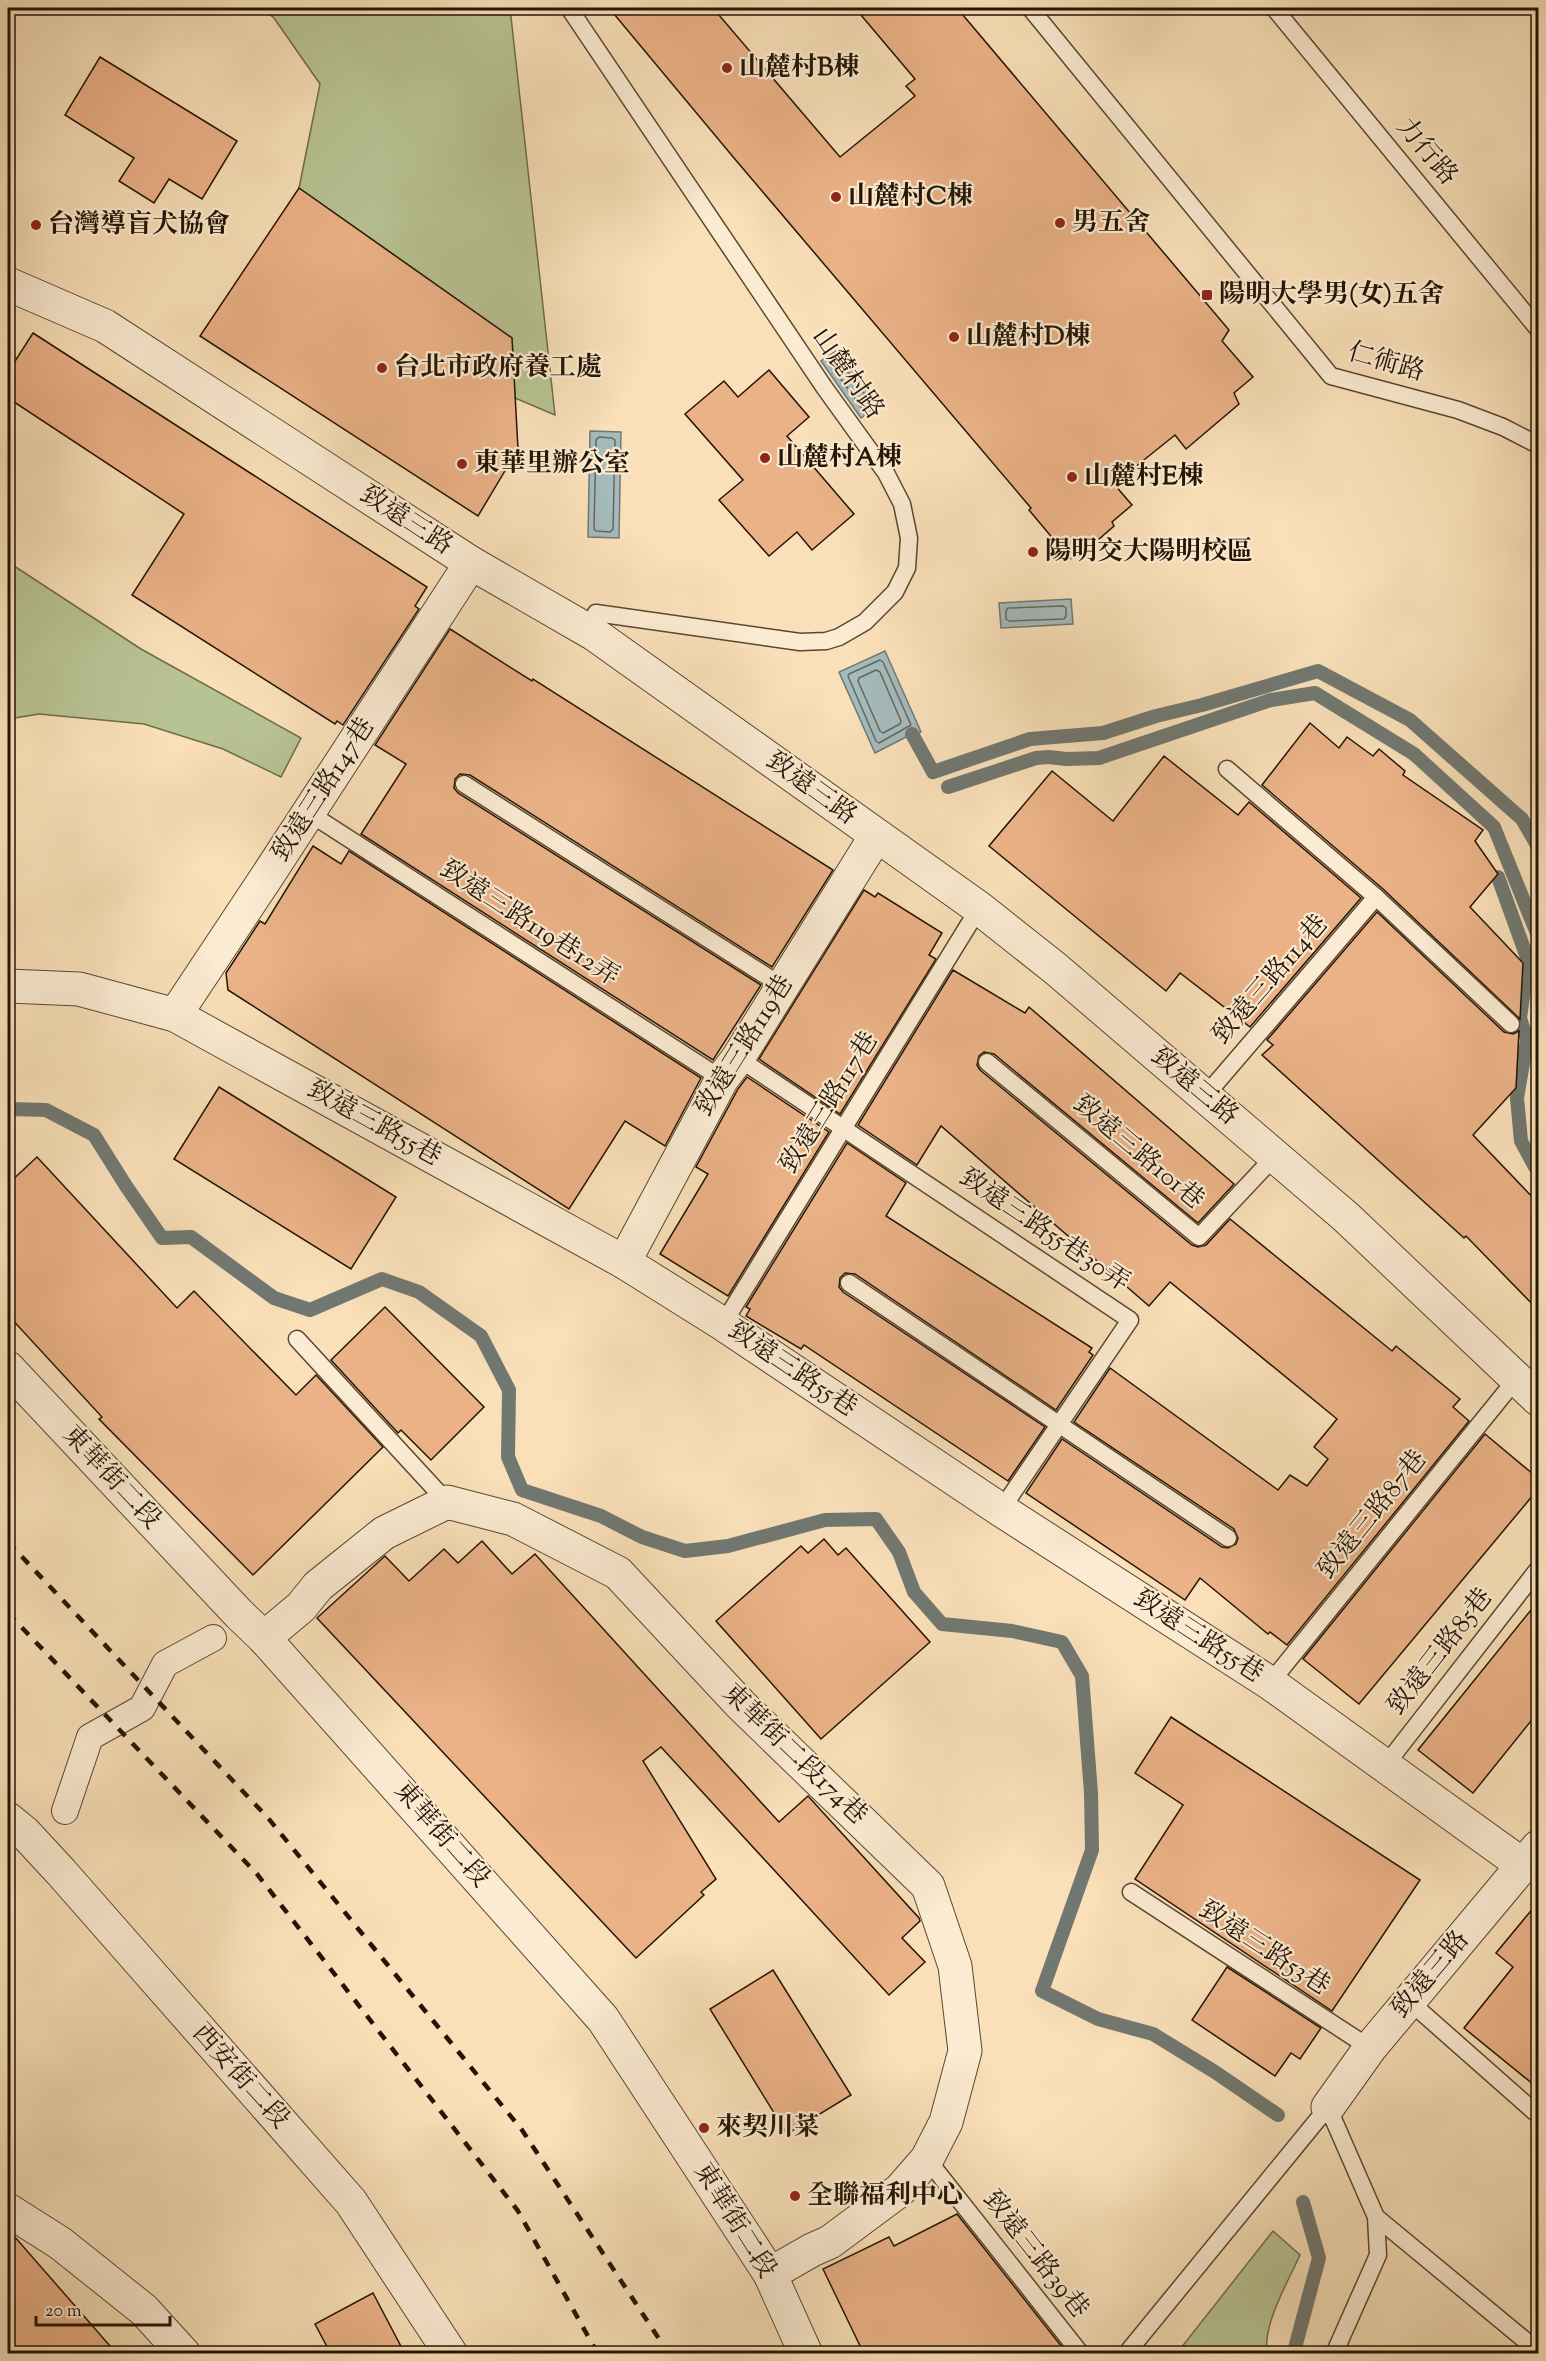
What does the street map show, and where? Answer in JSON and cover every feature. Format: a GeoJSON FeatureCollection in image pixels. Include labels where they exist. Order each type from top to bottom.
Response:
{"type":"FeatureCollection","features":[{"type":"Feature","properties":{"kind":"street","name":"致遠三路"},"geometry":{"type":"LineString","coordinates":[[8,284],[105,326],[471,563],[587,630],[979,908],[1056,969],[1346,1218],[1528,1389]]}},
{"type":"Feature","properties":{"kind":"street","name":"致遠三路147巷"},"geometry":{"type":"LineString","coordinates":[[175,1015],[471,563]]}},
{"type":"Feature","properties":{"kind":"street","name":"致遠三路119巷"},"geometry":{"type":"LineString","coordinates":[[624,1262],[730,1068],[876,836]]}},
{"type":"Feature","properties":{"kind":"street","name":"致遠三路55巷"},"geometry":{"type":"LineString","coordinates":[[8,986],[79,989],[175,1015],[624,1262],[723,1324],[1001,1510],[1270,1683],[1384,1767],[1534,1863]]}},
{"type":"Feature","properties":{"kind":"street","name":"東華街二段"},"geometry":{"type":"LineString","coordinates":[[8,1368],[264,1638],[603,2019],[770,2274],[806,2354]]}},
{"type":"Feature","properties":{"kind":"street"},"geometry":{"type":"LineString","coordinates":[[264,1638],[301,1607],[318,1586],[384,1533],[447,1502]]}},
{"type":"Feature","properties":{"kind":"street","name":"東華街二段174巷"},"geometry":{"type":"LineString","coordinates":[[447,1502],[513,1519],[618,1573],[741,1705],[928,1886],[955,1966],[965,2051],[946,2121],[927,2159],[900,2190],[830,2242],[770,2274]]}},
{"type":"Feature","properties":{"kind":"street"},"geometry":{"type":"LineString","coordinates":[[65,1811],[90,1737],[142,1708],[165,1664],[213,1638]]}},
{"type":"Feature","properties":{"kind":"street","name":"西安街二段"},"geometry":{"type":"LineString","coordinates":[[13,1832],[351,2202],[451,2354]]}},
{"type":"Feature","properties":{"kind":"street","name":"致遠三路"},"geometry":{"type":"LineString","coordinates":[[1328,2107],[1370,2048],[1409,2001],[1534,1863]]}},
{"type":"Feature","properties":{"kind":"street"},"geometry":{"type":"LineString","coordinates":[[8,2210],[60,2243],[144,2310],[183,2354]]}},
{"type":"Feature","properties":{"kind":"lane","name":"山麓村路"},"geometry":{"type":"LineString","coordinates":[[569,8],[824,387],[886,473],[902,504],[909,538],[907,567],[895,592],[887,602],[866,622],[839,637],[826,641],[800,642],[596,612],[587,630]]}},
{"type":"Feature","properties":{"kind":"lane","name":"仁術路"},"geometry":{"type":"LineString","coordinates":[[1030,8],[1331,376],[1458,411],[1503,427],[1539,445]]}},
{"type":"Feature","properties":{"kind":"lane","name":"力行路"},"geometry":{"type":"LineString","coordinates":[[1274,8],[1539,329]]}},
{"type":"Feature","properties":{"kind":"lane"},"geometry":{"type":"LineString","coordinates":[[1227,769],[1376,897],[1511,1024]]}},
{"type":"Feature","properties":{"kind":"lane"},"geometry":{"type":"LineString","coordinates":[[464,784],[782,986]]}},
{"type":"Feature","properties":{"kind":"lane","name":"致遠三路119巷12弄"},"geometry":{"type":"LineString","coordinates":[[309,813],[730,1068]]}},
{"type":"Feature","properties":{"kind":"lane","name":"致遠三路114巷"},"geometry":{"type":"LineString","coordinates":[[1205,1096],[1376,897]]}},
{"type":"Feature","properties":{"kind":"lane","name":"致遠三路117巷"},"geometry":{"type":"LineString","coordinates":[[723,1324],[846,1128],[979,908]]}},
{"type":"Feature","properties":{"kind":"lane","name":"致遠三路101巷"},"geometry":{"type":"LineString","coordinates":[[987,1062],[1199,1237],[1275,1156]]}},
{"type":"Feature","properties":{"kind":"lane","name":"致遠三路55巷30弄"},"geometry":{"type":"LineString","coordinates":[[730,1068],[846,1128],[1130,1320],[1001,1510]]}},
{"type":"Feature","properties":{"kind":"lane"},"geometry":{"type":"LineString","coordinates":[[849,1283],[1228,1538]]}},
{"type":"Feature","properties":{"kind":"lane"},"geometry":{"type":"LineString","coordinates":[[297,1339],[447,1502]]}},
{"type":"Feature","properties":{"kind":"lane","name":"致遠三路87巷"},"geometry":{"type":"LineString","coordinates":[[1270,1683],[1528,1389]]}},
{"type":"Feature","properties":{"kind":"lane","name":"致遠三路85巷"},"geometry":{"type":"LineString","coordinates":[[1384,1767],[1539,1569]]}},
{"type":"Feature","properties":{"kind":"lane","name":"致遠三路53巷"},"geometry":{"type":"LineString","coordinates":[[1131,1892],[1370,2048]]}},
{"type":"Feature","properties":{"kind":"lane"},"geometry":{"type":"LineString","coordinates":[[1409,2001],[1539,2115]]}},
{"type":"Feature","properties":{"kind":"lane"},"geometry":{"type":"LineString","coordinates":[[1126,2354],[1328,2107],[1376,2217],[1378,2255],[1334,2354]]}},
{"type":"Feature","properties":{"kind":"lane","name":"致遠三路39巷"},"geometry":{"type":"LineString","coordinates":[[927,2159],[1081,2354]]}},
{"type":"Feature","properties":{"kind":"lane"},"geometry":{"type":"LineString","coordinates":[[1376,2217],[1539,2352]]}},
{"type":"Feature","properties":{"kind":"green space"},"geometry":{"type":"Polygon","coordinates":[[[261,8],[510,8],[555,415],[515,398],[512,338],[299,188],[320,84],[274,18],[261,8]]]}},
{"type":"Feature","properties":{"kind":"green space"},"geometry":{"type":"Polygon","coordinates":[[[8,562],[141,649],[301,738],[281,777],[223,749],[144,724],[39,714],[8,719],[8,562]]]}},
{"type":"Feature","properties":{"kind":"green space"},"geometry":{"type":"Polygon","coordinates":[[[1273,2231],[1300,2255],[1273,2316],[1267,2341],[1267,2353],[1177,2353],[1273,2231]]]}},
{"type":"Feature","properties":{"kind":"water"},"geometry":{"type":"Polygon","coordinates":[[[839,349],[880,405],[861,418],[821,361],[839,349]]]}},
{"type":"Feature","properties":{"kind":"water"},"geometry":{"type":"Polygon","coordinates":[[[590,431],[621,432],[619,538],[588,537],[590,431]]]}},
{"type":"Feature","properties":{"kind":"water"},"geometry":{"type":"Polygon","coordinates":[[[1071,599],[1073,624],[1001,628],[999,603],[1071,599]]]}},
{"type":"Feature","properties":{"kind":"water"},"geometry":{"type":"Polygon","coordinates":[[[885,651],[921,732],[912,734],[875,753],[839,672],[885,651]]]}},
{"type":"Feature","properties":{"kind":"building"},"geometry":{"type":"Polygon","coordinates":[[[609,8],[713,8],[840,157],[915,96],[906,86],[915,79],[855,8],[957,8],[1229,330],[1222,341],[1253,377],[1234,393],[1239,404],[1186,449],[1175,435],[1114,484],[1132,505],[1112,522],[1114,526],[1091,546],[1088,543],[1070,559],[1029,510],[1031,508],[609,8]]]}},
{"type":"Feature","properties":{"kind":"building"},"geometry":{"type":"Polygon","coordinates":[[[100,57],[237,141],[202,199],[169,179],[154,203],[119,181],[134,158],[65,115],[100,57]]]}},
{"type":"Feature","properties":{"kind":"building","name":"台北市政府養工處"},"geometry":{"type":"Polygon","coordinates":[[[299,188],[512,338],[518,449],[478,516],[200,336],[299,188]]]}},
{"type":"Feature","properties":{"kind":"building"},"geometry":{"type":"Polygon","coordinates":[[[33,333],[427,587],[415,606],[419,609],[343,725],[337,721],[335,724],[132,595],[184,514],[8,398],[8,372],[33,333]]]}},
{"type":"Feature","properties":{"kind":"building","name":"山麓村A棟"},"geometry":{"type":"Polygon","coordinates":[[[769,370],[809,417],[787,436],[854,514],[812,550],[797,532],[769,556],[719,500],[743,480],[685,414],[724,381],[738,397],[769,370]]]}},
{"type":"Feature","properties":{"kind":"building"},"geometry":{"type":"Polygon","coordinates":[[[450,629],[532,681],[533,679],[833,870],[772,967],[470,775],[460,774],[455,779],[454,788],[458,793],[761,985],[713,1060],[361,834],[406,764],[375,745],[450,629]]]}},
{"type":"Feature","properties":{"kind":"building"},"geometry":{"type":"Polygon","coordinates":[[[1310,723],[1339,748],[1347,737],[1373,756],[1379,749],[1405,771],[1403,775],[1483,830],[1475,841],[1498,874],[1470,907],[1523,963],[1520,1019],[1383,889],[1262,785],[1310,723]]]}},
{"type":"Feature","properties":{"kind":"building"},"geometry":{"type":"Polygon","coordinates":[[[1164,756],[1238,815],[1249,802],[1361,898],[1250,1027],[1180,973],[1166,991],[989,846],[1052,771],[1113,821],[1164,756]]]}},
{"type":"Feature","properties":{"kind":"building"},"geometry":{"type":"Polygon","coordinates":[[[313,846],[341,864],[349,851],[701,1078],[665,1146],[625,1121],[569,1209],[228,990],[226,973],[260,921],[265,924],[313,846]]]}},
{"type":"Feature","properties":{"kind":"building"},"geometry":{"type":"Polygon","coordinates":[[[864,890],[875,897],[878,893],[942,933],[929,955],[936,959],[840,1114],[759,1059],[864,890]]]}},
{"type":"Feature","properties":{"kind":"building"},"geometry":{"type":"Polygon","coordinates":[[[1377,912],[1504,1032],[1513,1034],[1519,1031],[1516,1088],[1473,1135],[1539,1204],[1539,1311],[1466,1236],[1464,1238],[1262,1055],[1273,1045],[1267,1040],[1377,912]]]}},
{"type":"Feature","properties":{"kind":"building"},"geometry":{"type":"Polygon","coordinates":[[[953,970],[1025,1013],[1029,1007],[1234,1184],[1198,1223],[994,1054],[984,1052],[979,1056],[977,1065],[980,1070],[1192,1245],[1198,1247],[1206,1245],[1230,1219],[1392,1351],[1396,1346],[1460,1399],[1453,1407],[1469,1421],[1287,1645],[1270,1632],[1268,1634],[1200,1578],[1185,1600],[1026,1493],[1062,1439],[1222,1547],[1228,1548],[1236,1544],[1238,1538],[1234,1529],[1074,1422],[1110,1368],[1278,1490],[1290,1475],[1307,1486],[1328,1459],[1314,1447],[1337,1419],[1170,1282],[1149,1306],[941,1126],[917,1165],[858,1125],[953,970]]]}},
{"type":"Feature","properties":{"kind":"building"},"geometry":{"type":"Polygon","coordinates":[[[747,1077],[829,1132],[728,1296],[660,1254],[708,1174],[696,1167],[738,1089],[747,1077]]]}},
{"type":"Feature","properties":{"kind":"building"},"geometry":{"type":"Polygon","coordinates":[[[219,1087],[396,1197],[351,1269],[174,1159],[219,1087]]]}},
{"type":"Feature","properties":{"kind":"building"},"geometry":{"type":"Polygon","coordinates":[[[847,1143],[906,1183],[886,1216],[1092,1348],[1089,1352],[1093,1355],[1056,1410],[855,1274],[845,1273],[840,1278],[839,1287],[843,1292],[1045,1427],[1008,1481],[804,1345],[801,1349],[746,1316],[750,1309],[746,1307],[847,1143]]]}},
{"type":"Feature","properties":{"kind":"building"},"geometry":{"type":"Polygon","coordinates":[[[37,1157],[177,1308],[194,1291],[296,1395],[316,1375],[383,1447],[253,1575],[99,1419],[102,1417],[8,1315],[8,1184],[37,1157]]]}},
{"type":"Feature","properties":{"kind":"building"},"geometry":{"type":"Polygon","coordinates":[[[385,1307],[484,1407],[431,1460],[401,1430],[398,1433],[331,1360],[385,1307]]]}},
{"type":"Feature","properties":{"kind":"building"},"geometry":{"type":"Polygon","coordinates":[[[1485,1434],[1539,1479],[1539,1488],[1359,1704],[1303,1659],[1485,1434]]]}},
{"type":"Feature","properties":{"kind":"building"},"geometry":{"type":"Polygon","coordinates":[[[824,1539],[838,1555],[846,1548],[930,1642],[821,1739],[716,1621],[801,1546],[808,1553],[824,1539]]]}},
{"type":"Feature","properties":{"kind":"building"},"geometry":{"type":"Polygon","coordinates":[[[482,1541],[512,1574],[535,1554],[779,1822],[808,1796],[919,1918],[920,1921],[902,1938],[925,1962],[889,1995],[661,1747],[643,1761],[716,1879],[701,1892],[704,1895],[636,1958],[317,1618],[385,1556],[409,1581],[444,1549],[458,1563],[482,1541]]]}},
{"type":"Feature","properties":{"kind":"building"},"geometry":{"type":"Polygon","coordinates":[[[1539,1600],[1539,1711],[1473,1793],[1418,1750],[1539,1600]]]}},
{"type":"Feature","properties":{"kind":"building"},"geometry":{"type":"Polygon","coordinates":[[[1171,1717],[1420,1880],[1332,2011],[1135,1879],[1183,1805],[1135,1773],[1171,1717]]]}},
{"type":"Feature","properties":{"kind":"building"},"geometry":{"type":"Polygon","coordinates":[[[1539,1901],[1539,2089],[1464,2028],[1513,1967],[1496,1953],[1539,1901]]]}},
{"type":"Feature","properties":{"kind":"building"},"geometry":{"type":"Polygon","coordinates":[[[1227,1967],[1321,2028],[1300,2059],[1291,2053],[1275,2076],[1192,2020],[1227,1967]]]}},
{"type":"Feature","properties":{"kind":"building"},"geometry":{"type":"Polygon","coordinates":[[[773,1970],[851,2095],[787,2134],[710,2009],[773,1970]]]}},
{"type":"Feature","properties":{"kind":"building"},"geometry":{"type":"Polygon","coordinates":[[[957,2214],[1066,2354],[864,2354],[823,2269],[889,2237],[894,2246],[957,2214]]]}},
{"type":"Feature","properties":{"kind":"building"},"geometry":{"type":"Polygon","coordinates":[[[8,2232],[14,2236],[117,2354],[8,2354],[8,2232]]]}},
{"type":"Feature","properties":{"kind":"building"},"geometry":{"type":"Polygon","coordinates":[[[373,2293],[405,2354],[331,2354],[315,2324],[373,2293]]]}},
{"type":"Feature","properties":{"kind":"waterway"},"geometry":{"type":"LineString","coordinates":[[912,734],[933,772],[1030,739],[1103,733],[1318,671],[1410,720],[1522,819],[1538,847]]}},
{"type":"Feature","properties":{"kind":"waterway"},"geometry":{"type":"LineString","coordinates":[[948,787],[1036,758],[1099,758],[1271,700],[1315,693],[1414,754],[1494,827],[1538,936]]}},
{"type":"Feature","properties":{"kind":"waterway"},"geometry":{"type":"LineString","coordinates":[[1498,877],[1528,960],[1520,1018],[1527,1040],[1517,1098],[1521,1141],[1535,1167]]}},
{"type":"Feature","properties":{"kind":"waterway"},"geometry":{"type":"LineString","coordinates":[[1538,1097],[1538,1116]]}},
{"type":"Feature","properties":{"kind":"waterway"},"geometry":{"type":"LineString","coordinates":[[8,1109],[46,1110],[94,1135],[162,1238],[191,1237],[274,1298],[310,1310],[382,1279],[419,1292],[481,1336],[509,1390],[508,1457],[522,1490],[601,1516],[642,1537],[685,1551],[728,1546],[825,1520],[876,1519],[899,1552],[914,1592],[942,1624],[1012,1631],[1062,1642],[1082,1676],[1091,1793],[1092,1850],[1042,1991],[1098,2019],[1153,2034],[1215,2072],[1278,2115]]}},
{"type":"Feature","properties":{"kind":"waterway"},"geometry":{"type":"LineString","coordinates":[[1297,2354],[1295,2348],[1319,2258],[1303,2202]]}},
{"type":"Feature","properties":{"kind":"railway"},"geometry":{"type":"LineString","coordinates":[[8,1542],[268,1818],[522,2130],[669,2354]]}},
{"type":"Feature","properties":{"kind":"railway"},"geometry":{"type":"LineString","coordinates":[[8,1613],[257,1874],[518,2211],[598,2354]]}},
{"type":"Feature","properties":{"kind":"place","name":"山麓村B棟"},"geometry":{"type":"Point","coordinates":[727,68]}},
{"type":"Feature","properties":{"kind":"place","name":"山麓村C棟"},"geometry":{"type":"Point","coordinates":[836,197]}},
{"type":"Feature","properties":{"kind":"place","name":"男五舍"},"geometry":{"type":"Point","coordinates":[1060,223]}},
{"type":"Feature","properties":{"kind":"place","name":"台灣導盲犬協會"},"geometry":{"type":"Point","coordinates":[36,225]}},
{"type":"Feature","properties":{"kind":"place","name":"陽明大學男(女)五舍"},"geometry":{"type":"Point","coordinates":[1207,295]}},
{"type":"Feature","properties":{"kind":"place","name":"山麓村D棟"},"geometry":{"type":"Point","coordinates":[954,337]}},
{"type":"Feature","properties":{"kind":"place","name":"台北市政府養工處"},"geometry":{"type":"Point","coordinates":[382,368]}},
{"type":"Feature","properties":{"kind":"place","name":"山麓村A棟"},"geometry":{"type":"Point","coordinates":[765,458]}},
{"type":"Feature","properties":{"kind":"place","name":"東華里辦公室"},"geometry":{"type":"Point","coordinates":[462,464]}},
{"type":"Feature","properties":{"kind":"place","name":"山麓村E棟"},"geometry":{"type":"Point","coordinates":[1072,477]}},
{"type":"Feature","properties":{"kind":"place","name":"陽明交大陽明校區"},"geometry":{"type":"Point","coordinates":[1033,552]}},
{"type":"Feature","properties":{"kind":"place","name":"來契川菜"},"geometry":{"type":"Point","coordinates":[704,2128]}},
{"type":"Feature","properties":{"kind":"place","name":"全聯福利中心"},"geometry":{"type":"Point","coordinates":[795,2196]}}]}
